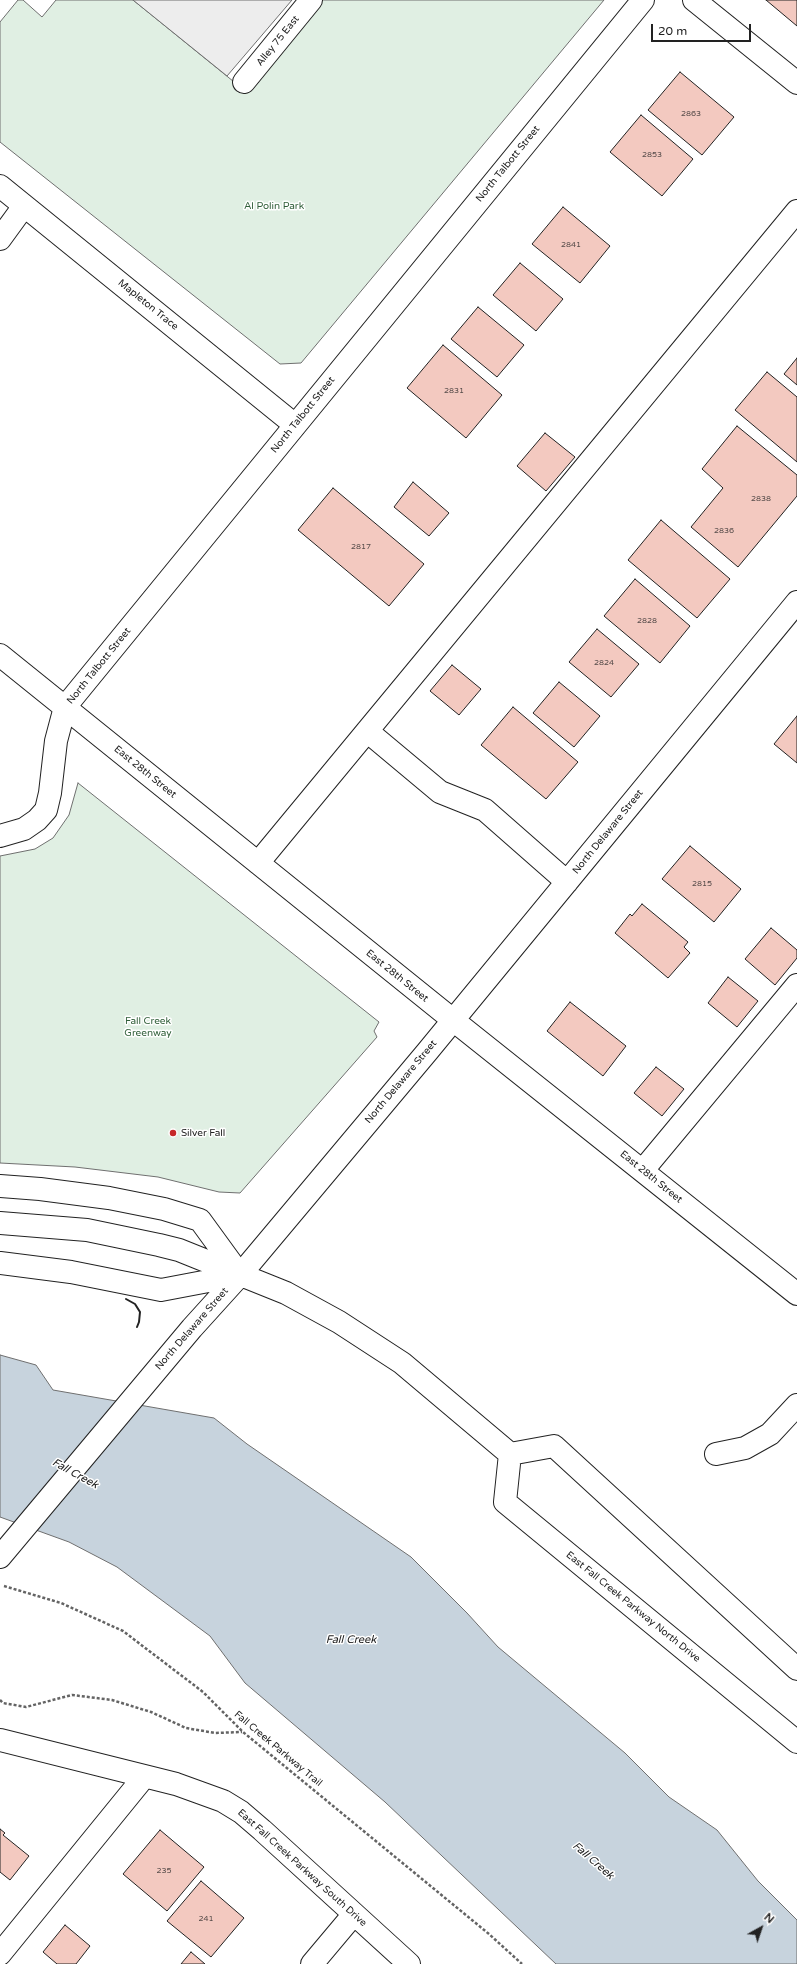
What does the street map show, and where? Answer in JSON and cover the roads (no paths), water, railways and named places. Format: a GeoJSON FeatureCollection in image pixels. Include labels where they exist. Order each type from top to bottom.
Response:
{"type":"FeatureCollection","features":[{"type":"Feature","properties":{"kind":"street","name":"Alley 75 East"},"geometry":{"type":"LineString","coordinates":[[244,82],[311,0]]}},
{"type":"Feature","properties":{"kind":"street","name":"North Talbott Street"},"geometry":{"type":"LineString","coordinates":[[0,836],[24,829],[37,820],[46,810],[56,740],[65,707],[643,0]]}},
{"type":"Feature","properties":{"kind":"street"},"geometry":{"type":"LineString","coordinates":[[694,0],[797,83]]}},
{"type":"Feature","properties":{"kind":"street","name":"Mapleton Trace"},"geometry":{"type":"LineString","coordinates":[[0,186],[295,425]]}},
{"type":"Feature","properties":{"kind":"street"},"geometry":{"type":"LineString","coordinates":[[0,239],[24,206]]}},
{"type":"Feature","properties":{"kind":"street"},"geometry":{"type":"LineString","coordinates":[[258,863],[797,211]]}},
{"type":"Feature","properties":{"kind":"street","name":"North Delaware Street"},"geometry":{"type":"LineString","coordinates":[[0,1557],[240,1274],[452,1020],[797,602]]}},
{"type":"Feature","properties":{"kind":"street","name":"East 28th Street"},"geometry":{"type":"LineString","coordinates":[[0,655],[452,1020],[643,1170],[797,1294]]}},
{"type":"Feature","properties":{"kind":"street"},"geometry":{"type":"LineString","coordinates":[[367,731],[440,792],[486,810],[567,882]]}},
{"type":"Feature","properties":{"kind":"street"},"geometry":{"type":"LineString","coordinates":[[643,1170],[797,984]]}},
{"type":"Feature","properties":{"kind":"street"},"geometry":{"type":"LineString","coordinates":[[0,1186],[40,1189],[109,1198],[164,1209],[200,1220],[240,1274]]}},
{"type":"Feature","properties":{"kind":"street"},"geometry":{"type":"LineString","coordinates":[[0,1223],[63,1227],[130,1238],[178,1250],[286,1293],[309,1305],[384,1351],[421,1378],[510,1454],[554,1446],[797,1669]]}},
{"type":"Feature","properties":{"kind":"street"},"geometry":{"type":"LineString","coordinates":[[0,1263],[71,1272],[161,1290],[240,1274]]}},
{"type":"Feature","properties":{"kind":"street"},"geometry":{"type":"LineString","coordinates":[[716,1454],[745,1448],[770,1434],[797,1405]]}},
{"type":"Feature","properties":{"kind":"street","name":"East Fall Creek Parkway North Drive"},"geometry":{"type":"LineString","coordinates":[[510,1454],[505,1502],[797,1742]]}},
{"type":"Feature","properties":{"kind":"street","name":"East Fall Creek Parkway South Drive"},"geometry":{"type":"LineString","coordinates":[[0,1740],[144,1776],[202,1792],[223,1801],[241,1812],[409,1964]]}},
{"type":"Feature","properties":{"kind":"street"},"geometry":{"type":"LineString","coordinates":[[0,1954],[144,1776]]}},
{"type":"Feature","properties":{"kind":"street"},"geometry":{"type":"LineString","coordinates":[[312,1964],[354,1914]]}},
{"type":"Feature","properties":{"kind":"water","name":"Fall Creek"},"geometry":{"type":"Polygon","coordinates":[[[0,1355],[36,1365],[53,1390],[214,1418],[247,1444],[411,1557],[467,1613],[498,1647],[625,1753],[669,1797],[717,1830],[758,1881],[797,1920],[797,1964],[556,1964],[385,1802],[245,1683],[210,1636],[117,1567],[69,1542],[0,1517],[0,1355]]]}},
{"type":"Feature","properties":{"kind":"place","name":"Silver Fall"},"geometry":{"type":"Point","coordinates":[173,1133]}},
{"type":"Feature","properties":{"kind":"park label","name":"Al Polin Park"},"geometry":{"type":"Point","coordinates":[274,206]}},
{"type":"Feature","properties":{"kind":"park label","name":"Fall Creek Greenway"},"geometry":{"type":"Point","coordinates":[148,1026]}}]}
